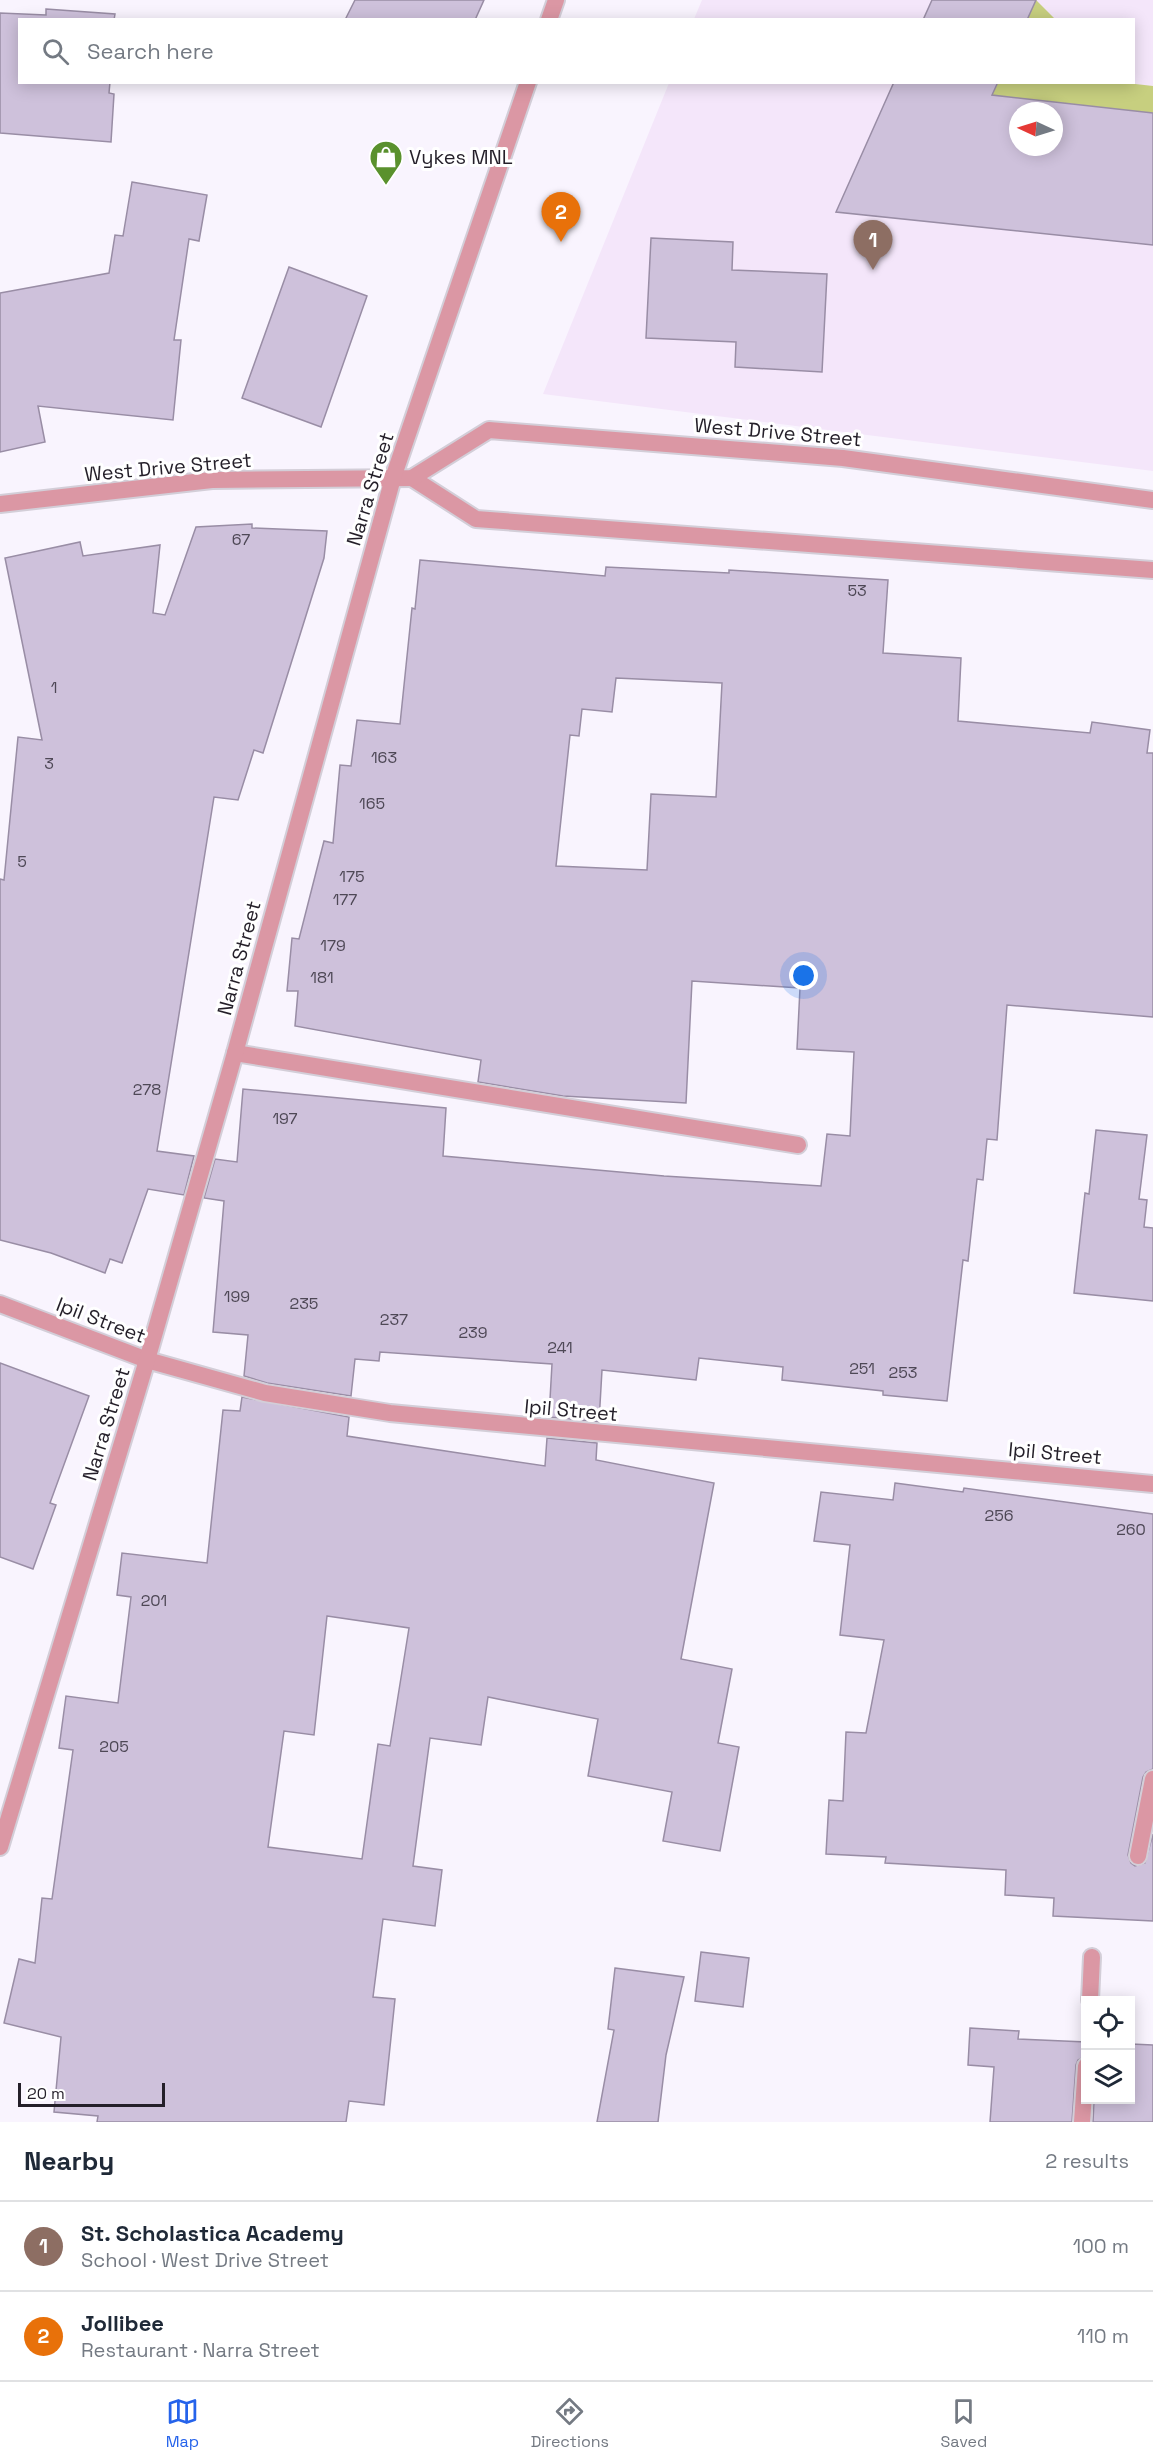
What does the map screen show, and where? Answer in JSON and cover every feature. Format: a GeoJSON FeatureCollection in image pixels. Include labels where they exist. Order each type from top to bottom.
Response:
{"type":"FeatureCollection","features":[{"type":"Feature","properties":{"kind":"street"},"geometry":{"type":"LineString","coordinates":[[550,18],[556,0]]}},
{"type":"Feature","properties":{"kind":"street","name":"Narra Street"},"geometry":{"type":"LineString","coordinates":[[0,1847],[147,1360],[235,1053],[393,478],[527,84]]}},
{"type":"Feature","properties":{"kind":"street","name":"West Drive Street"},"geometry":{"type":"LineString","coordinates":[[0,504],[212,480],[412,478],[489,430],[843,458],[1153,500]]}},
{"type":"Feature","properties":{"kind":"street"},"geometry":{"type":"LineString","coordinates":[[412,478],[476,519],[1153,570]]}},
{"type":"Feature","properties":{"kind":"street"},"geometry":{"type":"LineString","coordinates":[[235,1053],[798,1145]]}},
{"type":"Feature","properties":{"kind":"street","name":"Ipil Street"},"geometry":{"type":"LineString","coordinates":[[0,1304],[147,1360],[266,1393],[390,1413],[1153,1484]]}},
{"type":"Feature","properties":{"kind":"street"},"geometry":{"type":"LineString","coordinates":[[1138,1856],[1153,1779]]}},
{"type":"Feature","properties":{"kind":"street"},"geometry":{"type":"LineString","coordinates":[[1090,1996],[1092,1957]]}},
{"type":"Feature","properties":{"kind":"street"},"geometry":{"type":"LineString","coordinates":[[1082,2122],[1083,2104]]}},
{"type":"Feature","properties":{"kind":"shaded area"},"geometry":{"type":"Polygon","coordinates":[[[702,0],[1153,0],[1153,471],[543,394],[669,84],[1135,84],[1135,18],[694,18],[702,0]]]}},
{"type":"Feature","properties":{"kind":"green space"},"geometry":{"type":"Polygon","coordinates":[[[1036,0],[1054,18],[1028,18],[1036,0]]]}},
{"type":"Feature","properties":{"kind":"green space"},"geometry":{"type":"Polygon","coordinates":[[[998,84],[1135,84],[1153,86],[1153,113],[992,95],[998,84]]]}},
{"type":"Feature","properties":{"kind":"building"},"geometry":{"type":"Polygon","coordinates":[[[355,0],[484,0],[476,18],[346,18],[355,0]]]}},
{"type":"Feature","properties":{"kind":"building"},"geometry":{"type":"Polygon","coordinates":[[[932,0],[1036,0],[1028,18],[924,18],[932,0]]]}},
{"type":"Feature","properties":{"kind":"building"},"geometry":{"type":"Polygon","coordinates":[[[46,9],[115,14],[114,18],[18,18],[18,84],[110,84],[109,93],[114,94],[111,142],[0,133],[0,13],[46,15],[46,9]]]}},
{"type":"Feature","properties":{"kind":"building"},"geometry":{"type":"Polygon","coordinates":[[[893,84],[997,84],[992,95],[1055,102],[1009,102],[1009,156],[1063,156],[1063,103],[1153,113],[1153,245],[836,212],[893,84]]]}},
{"type":"Feature","properties":{"kind":"building"},"geometry":{"type":"Polygon","coordinates":[[[132,182],[207,195],[199,241],[189,239],[174,340],[181,340],[173,420],[38,406],[45,442],[0,452],[0,293],[109,273],[115,235],[123,236],[132,182]]]}},
{"type":"Feature","properties":{"kind":"building"},"geometry":{"type":"Polygon","coordinates":[[[651,238],[733,242],[732,270],[827,274],[822,372],[735,367],[736,342],[646,338],[651,238]]]}},
{"type":"Feature","properties":{"kind":"building"},"geometry":{"type":"Polygon","coordinates":[[[289,267],[367,296],[321,427],[242,398],[289,267]]]}},
{"type":"Feature","properties":{"kind":"building"},"geometry":{"type":"Polygon","coordinates":[[[252,524],[252,528],[327,531],[324,558],[263,753],[254,750],[238,800],[214,797],[157,1151],[194,1156],[184,1195],[148,1189],[122,1263],[110,1259],[105,1273],[51,1253],[0,1240],[0,879],[4,880],[18,737],[42,740],[5,558],[80,542],[83,556],[160,545],[153,613],[165,615],[196,527],[252,524]]]}},
{"type":"Feature","properties":{"kind":"building"},"geometry":{"type":"Polygon","coordinates":[[[420,560],[605,576],[606,567],[729,573],[729,570],[888,580],[883,653],[961,658],[958,721],[1090,733],[1092,722],[1150,730],[1147,753],[1153,753],[1153,1017],[1007,1005],[997,1140],[987,1139],[983,1180],[977,1179],[968,1261],[963,1260],[947,1401],[883,1395],[883,1391],[782,1380],[783,1367],[699,1358],[696,1380],[602,1370],[599,1422],[549,1417],[552,1364],[380,1352],[379,1361],[355,1359],[351,1396],[267,1383],[244,1376],[248,1335],[213,1332],[224,1201],[204,1198],[215,1159],[237,1162],[243,1089],[446,1108],[443,1156],[664,1176],[821,1186],[827,1134],[850,1136],[854,1052],[797,1049],[800,988],[692,981],[686,1103],[563,1096],[478,1082],[481,1060],[295,1026],[298,991],[287,991],[292,938],[299,939],[324,841],[333,843],[340,765],[351,766],[357,720],[400,724],[412,608],[415,609],[420,560]],[[616,678],[612,712],[582,709],[579,736],[570,735],[556,866],[647,870],[651,794],[716,797],[722,683],[616,678]]]}},
{"type":"Feature","properties":{"kind":"building"},"geometry":{"type":"Polygon","coordinates":[[[1096,1130],[1147,1135],[1139,1199],[1147,1200],[1144,1227],[1153,1228],[1153,1301],[1074,1293],[1085,1193],[1089,1194],[1096,1130]]]}},
{"type":"Feature","properties":{"kind":"building"},"geometry":{"type":"Polygon","coordinates":[[[0,1363],[89,1396],[50,1503],[56,1505],[33,1569],[0,1557],[0,1363]]]}},
{"type":"Feature","properties":{"kind":"building"},"geometry":{"type":"Polygon","coordinates":[[[242,1397],[349,1417],[347,1436],[545,1466],[547,1438],[597,1443],[596,1460],[714,1483],[681,1659],[732,1669],[718,1743],[739,1747],[720,1851],[663,1841],[672,1792],[588,1776],[598,1719],[488,1697],[481,1745],[430,1738],[413,1866],[442,1870],[435,1926],[383,1919],[373,1997],[395,1999],[384,2105],[349,2101],[346,2122],[97,2122],[98,2116],[54,2112],[61,2037],[4,2023],[19,1959],[35,1963],[42,1898],[52,1899],[73,1750],[59,1748],[66,1696],[118,1703],[131,1597],[117,1595],[122,1553],[207,1563],[223,1410],[240,1411],[242,1397]],[[327,1616],[314,1735],[284,1731],[268,1847],[362,1859],[378,1744],[390,1746],[409,1628],[327,1616]]]}},
{"type":"Feature","properties":{"kind":"building"},"geometry":{"type":"Polygon","coordinates":[[[895,1483],[963,1492],[964,1488],[1153,1514],[1153,1769],[1146,1772],[1143,1777],[1128,1855],[1135,1866],[1145,1863],[1153,1834],[1153,1921],[1053,1916],[1054,1898],[1005,1895],[1006,1870],[885,1863],[886,1857],[826,1854],[829,1800],[843,1801],[846,1732],[866,1733],[884,1640],[840,1635],[850,1545],[814,1541],[821,1492],[893,1500],[895,1483]]]}},
{"type":"Feature","properties":{"kind":"building"},"geometry":{"type":"Polygon","coordinates":[[[701,1952],[749,1958],[743,2007],[695,2001],[701,1952]]]}},
{"type":"Feature","properties":{"kind":"building"},"geometry":{"type":"Polygon","coordinates":[[[615,1968],[684,1977],[666,2055],[658,2122],[597,2122],[614,2030],[608,2029],[615,1968]]]}},
{"type":"Feature","properties":{"kind":"building"},"geometry":{"type":"Polygon","coordinates":[[[970,2028],[1019,2031],[1018,2039],[1081,2042],[1081,2058],[1076,2065],[1072,2122],[990,2122],[994,2067],[968,2065],[970,2028]]]}},
{"type":"Feature","properties":{"kind":"building"},"geometry":{"type":"Polygon","coordinates":[[[1135,2044],[1153,2045],[1153,2122],[1093,2122],[1094,2104],[1135,2104],[1135,2044]]]}},
{"type":"Feature","properties":{"kind":"place","name":"Vykes MNL"},"geometry":{"type":"Point","coordinates":[386,186]}},
{"type":"Feature","properties":{"kind":"place","name":"Jollibee"},"geometry":{"type":"Point","coordinates":[561,242]}},
{"type":"Feature","properties":{"kind":"place","name":"St. Scholastica Academy"},"geometry":{"type":"Point","coordinates":[873,270]}}]}
